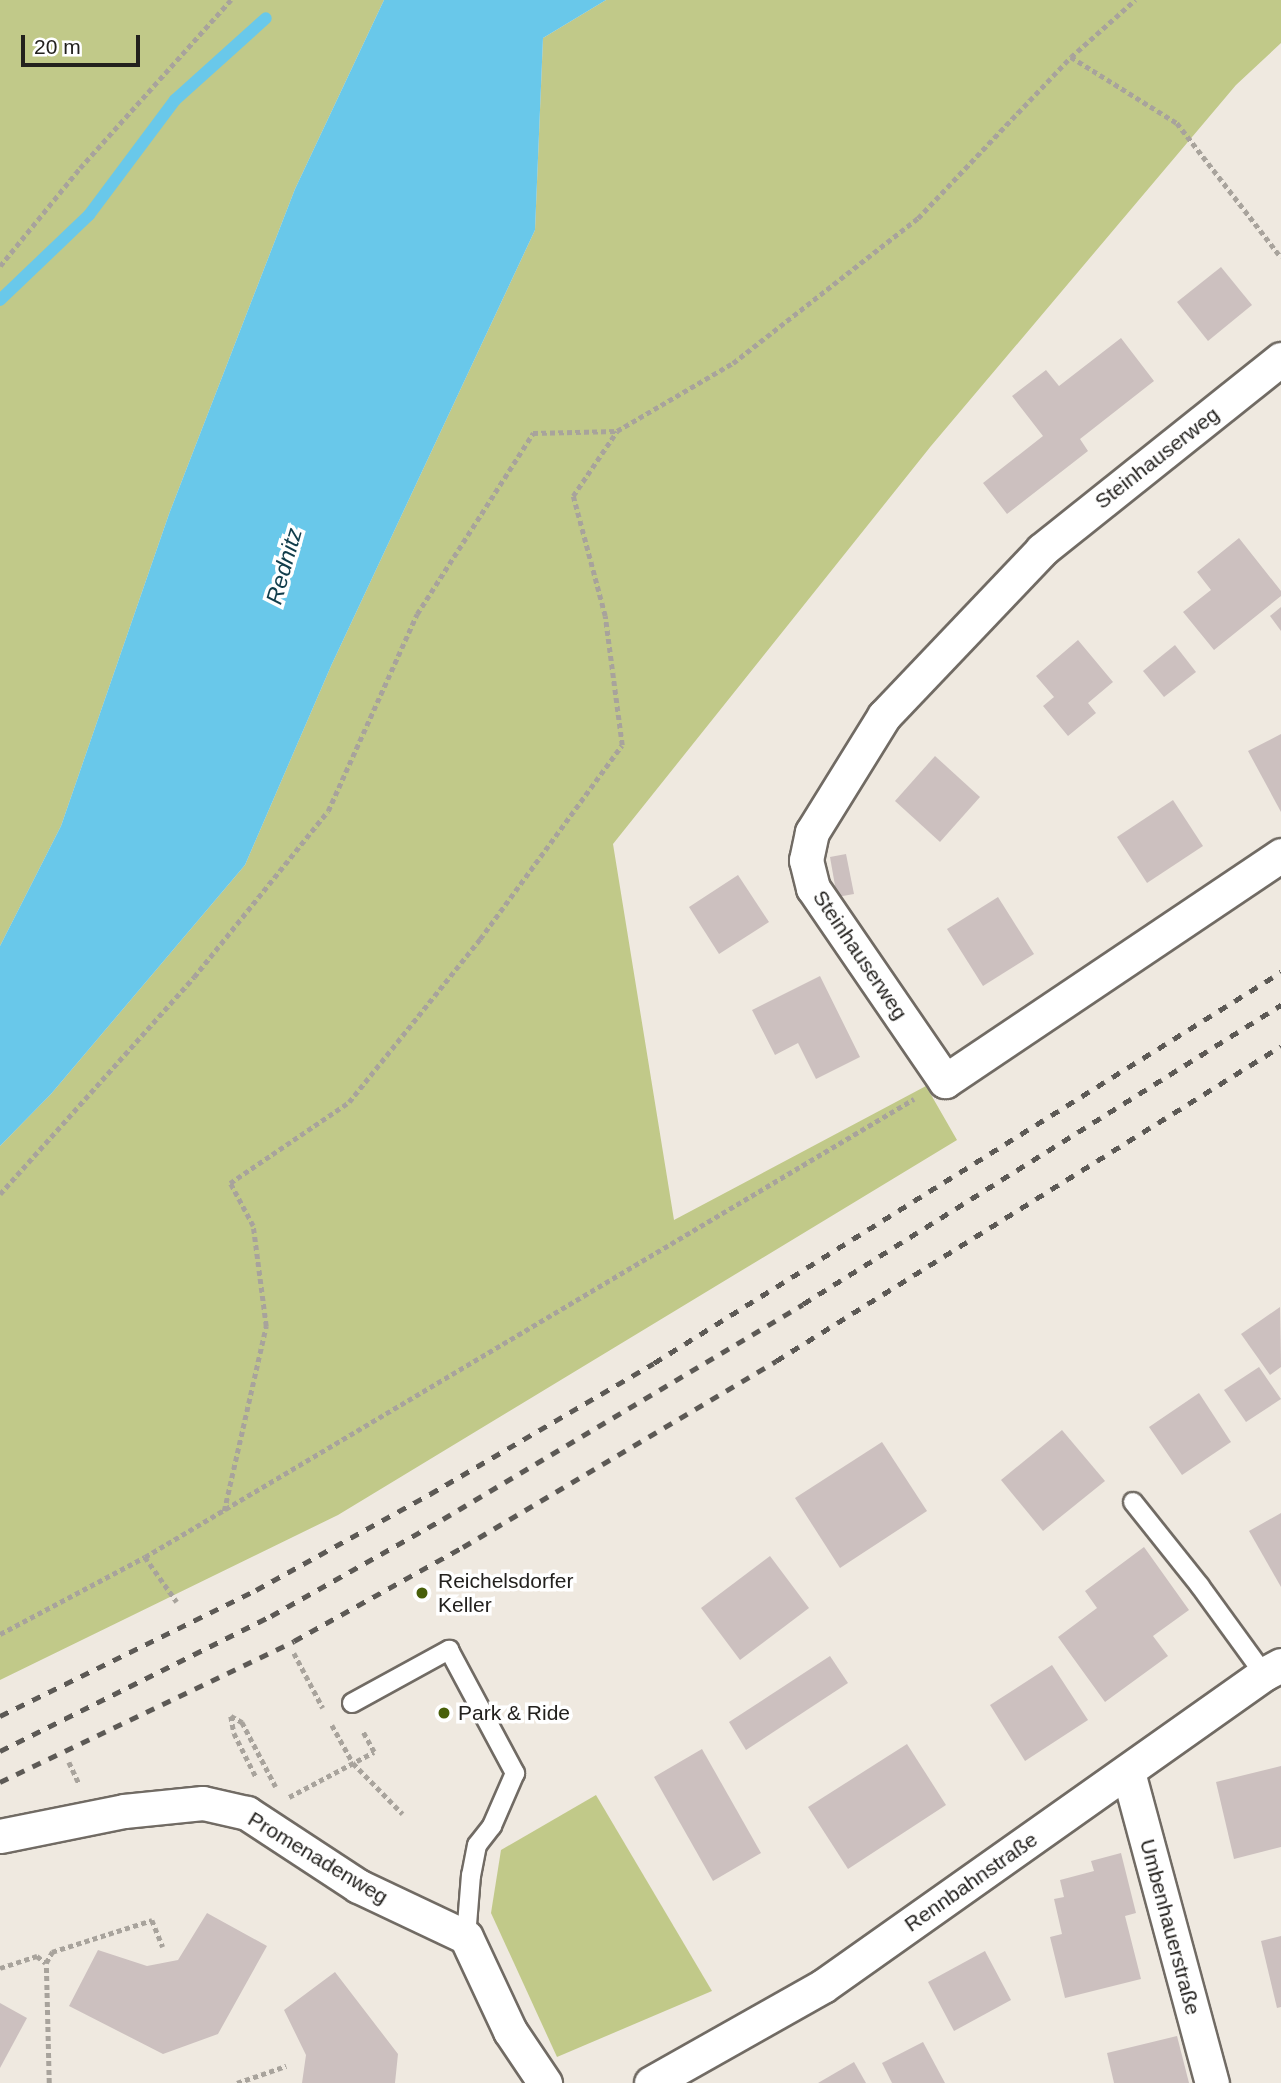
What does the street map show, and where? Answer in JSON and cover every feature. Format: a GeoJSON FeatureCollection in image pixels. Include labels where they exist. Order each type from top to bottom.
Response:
{"type":"FeatureCollection","features":[{"type":"Feature","properties":{"kind":"street","name":"Steinhauserweg"},"geometry":{"type":"LineString","coordinates":[[945,1081],[813,888],[806,860],[812,832],[884,716],[1042,550],[1281,359]]}},
{"type":"Feature","properties":{"kind":"street"},"geometry":{"type":"LineString","coordinates":[[945,1081],[1281,855]]}},
{"type":"Feature","properties":{"kind":"street","name":"Rennbahnstraße"},"geometry":{"type":"LineString","coordinates":[[651,2083],[823,1986],[1273,1670]]}},
{"type":"Feature","properties":{"kind":"street","name":"Umbenhauerstraße"},"geometry":{"type":"LineString","coordinates":[[1128,1772],[1212,2083]]}},
{"type":"Feature","properties":{"kind":"street","name":"Promenadenweg"},"geometry":{"type":"LineString","coordinates":[[0,1836],[114,1812],[204,1803],[247,1813],[358,1886],[466,1937]]}},
{"type":"Feature","properties":{"kind":"street"},"geometry":{"type":"LineString","coordinates":[[466,1937],[510,2031],[545,2083]]}},
{"type":"Feature","properties":{"kind":"lane"},"geometry":{"type":"LineString","coordinates":[[1133,1502],[1200,1586],[1273,1670]]}},
{"type":"Feature","properties":{"kind":"lane"},"geometry":{"type":"LineString","coordinates":[[352,1703],[449,1650],[515,1773],[492,1826],[477,1845],[471,1875],[466,1937]]}},
{"type":"Feature","properties":{"kind":"path"},"geometry":{"type":"LineString","coordinates":[[0,266],[80,168],[231,0]]}},
{"type":"Feature","properties":{"kind":"path"},"geometry":{"type":"LineString","coordinates":[[224,1511],[265,1326],[253,1226],[230,1183],[349,1102],[480,939],[622,745],[605,616],[573,496],[617,431],[733,363],[918,218],[1071,57],[1135,0]]}},
{"type":"Feature","properties":{"kind":"path"},"geometry":{"type":"LineString","coordinates":[[1071,57],[1177,122],[1281,257]]}},
{"type":"Feature","properties":{"kind":"path"},"geometry":{"type":"LineString","coordinates":[[0,1194],[194,977],[328,811],[417,614],[533,433],[617,431]]}},
{"type":"Feature","properties":{"kind":"path"},"geometry":{"type":"LineString","coordinates":[[0,1634],[145,1557],[224,1511],[945,1081]]}},
{"type":"Feature","properties":{"kind":"path"},"geometry":{"type":"LineString","coordinates":[[145,1557],[177,1602]]}},
{"type":"Feature","properties":{"kind":"path"},"geometry":{"type":"LineString","coordinates":[[294,1653],[303,1672]]}},
{"type":"Feature","properties":{"kind":"path"},"geometry":{"type":"LineString","coordinates":[[284,1800],[373,1752],[349,1704],[352,1703]]}},
{"type":"Feature","properties":{"kind":"path"},"geometry":{"type":"LineString","coordinates":[[259,1784],[234,1733],[231,1716],[242,1722],[271,1777]]}},
{"type":"Feature","properties":{"kind":"path"},"geometry":{"type":"LineString","coordinates":[[69,1762],[77,1779]]}},
{"type":"Feature","properties":{"kind":"path"},"geometry":{"type":"LineString","coordinates":[[353,1763],[403,1814]]}},
{"type":"Feature","properties":{"kind":"path"},"geometry":{"type":"LineString","coordinates":[[49,2083],[46,1963],[52,1952],[152,1920],[163,1947]]}},
{"type":"Feature","properties":{"kind":"path"},"geometry":{"type":"LineString","coordinates":[[0,1968],[37,1956],[46,1963]]}},
{"type":"Feature","properties":{"kind":"path"},"geometry":{"type":"LineString","coordinates":[[237,2083],[286,2066]]}},
{"type":"Feature","properties":{"kind":"green space"},"geometry":{"type":"Polygon","coordinates":[[[0,0],[384,0],[295,189],[169,514],[61,826],[0,946],[0,0]]]}},
{"type":"Feature","properties":{"kind":"green space"},"geometry":{"type":"Polygon","coordinates":[[[606,0],[1281,0],[1281,43],[1236,85],[931,446],[613,844],[674,1220],[926,1086],[957,1140],[338,1515],[0,1680],[0,1146],[51,1094],[245,865],[331,666],[535,230],[543,38],[606,0]]]}},
{"type":"Feature","properties":{"kind":"green space"},"geometry":{"type":"Polygon","coordinates":[[[596,1795],[712,1991],[557,2057],[491,1913],[501,1850],[596,1795]]]}},
{"type":"Feature","properties":{"kind":"water","name":"Rednitz"},"geometry":{"type":"Polygon","coordinates":[[[384,0],[606,0],[543,38],[535,230],[331,666],[245,865],[51,1094],[0,1146],[0,946],[61,826],[169,514],[295,189],[384,0]]]}},
{"type":"Feature","properties":{"kind":"building"},"geometry":{"type":"Polygon","coordinates":[[[1221,267],[1252,305],[1208,341],[1177,302],[1221,267]]]}},
{"type":"Feature","properties":{"kind":"building"},"geometry":{"type":"Polygon","coordinates":[[[1121,338],[1154,381],[1080,439],[1088,451],[1007,514],[983,483],[1043,436],[1012,396],[1046,370],[1059,386],[1121,338]]]}},
{"type":"Feature","properties":{"kind":"building"},"geometry":{"type":"Polygon","coordinates":[[[1239,538],[1281,591],[1281,596],[1214,650],[1183,612],[1211,590],[1197,572],[1239,538]]]}},
{"type":"Feature","properties":{"kind":"building"},"geometry":{"type":"Polygon","coordinates":[[[1281,607],[1281,631],[1270,616],[1281,607]]]}},
{"type":"Feature","properties":{"kind":"building"},"geometry":{"type":"Polygon","coordinates":[[[1078,640],[1113,682],[1088,703],[1096,713],[1068,736],[1043,706],[1054,697],[1036,676],[1078,640]]]}},
{"type":"Feature","properties":{"kind":"building"},"geometry":{"type":"Polygon","coordinates":[[[1175,645],[1196,672],[1164,697],[1143,671],[1175,645]]]}},
{"type":"Feature","properties":{"kind":"building"},"geometry":{"type":"Polygon","coordinates":[[[1281,734],[1281,812],[1248,751],[1281,734]]]}},
{"type":"Feature","properties":{"kind":"building"},"geometry":{"type":"Polygon","coordinates":[[[935,756],[980,797],[940,842],[895,801],[935,756]]]}},
{"type":"Feature","properties":{"kind":"building"},"geometry":{"type":"Polygon","coordinates":[[[1173,800],[1203,846],[1147,883],[1117,837],[1173,800]]]}},
{"type":"Feature","properties":{"kind":"building"},"geometry":{"type":"Polygon","coordinates":[[[846,854],[854,894],[837,897],[830,857],[846,854]]]}},
{"type":"Feature","properties":{"kind":"building"},"geometry":{"type":"Polygon","coordinates":[[[738,875],[769,922],[719,954],[689,907],[738,875]]]}},
{"type":"Feature","properties":{"kind":"building"},"geometry":{"type":"Polygon","coordinates":[[[998,897],[1034,954],[983,986],[947,929],[998,897]]]}},
{"type":"Feature","properties":{"kind":"building"},"geometry":{"type":"Polygon","coordinates":[[[820,976],[860,1057],[816,1079],[798,1043],[775,1055],[752,1010],[820,976]]]}},
{"type":"Feature","properties":{"kind":"building"},"geometry":{"type":"Polygon","coordinates":[[[1280,1307],[1281,1367],[1270,1375],[1241,1334],[1280,1307]]]}},
{"type":"Feature","properties":{"kind":"building"},"geometry":{"type":"Polygon","coordinates":[[[1259,1367],[1281,1399],[1246,1422],[1224,1390],[1259,1367]]]}},
{"type":"Feature","properties":{"kind":"building"},"geometry":{"type":"Polygon","coordinates":[[[1199,1393],[1231,1442],[1182,1475],[1149,1427],[1199,1393]]]}},
{"type":"Feature","properties":{"kind":"building"},"geometry":{"type":"Polygon","coordinates":[[[1062,1430],[1105,1481],[1043,1531],[1001,1480],[1062,1430]]]}},
{"type":"Feature","properties":{"kind":"building"},"geometry":{"type":"Polygon","coordinates":[[[882,1442],[927,1511],[840,1568],[795,1498],[882,1442]]]}},
{"type":"Feature","properties":{"kind":"building"},"geometry":{"type":"Polygon","coordinates":[[[1281,1513],[1281,1587],[1249,1531],[1281,1513]]]}},
{"type":"Feature","properties":{"kind":"building"},"geometry":{"type":"Polygon","coordinates":[[[1144,1547],[1189,1610],[1153,1636],[1168,1656],[1105,1702],[1058,1637],[1097,1608],[1085,1591],[1144,1547]]]}},
{"type":"Feature","properties":{"kind":"building"},"geometry":{"type":"Polygon","coordinates":[[[770,1556],[809,1608],[740,1660],[701,1608],[770,1556]]]}},
{"type":"Feature","properties":{"kind":"building"},"geometry":{"type":"Polygon","coordinates":[[[830,1656],[848,1683],[746,1750],[729,1722],[830,1656]]]}},
{"type":"Feature","properties":{"kind":"building"},"geometry":{"type":"Polygon","coordinates":[[[1052,1665],[1088,1720],[1025,1761],[990,1705],[1052,1665]]]}},
{"type":"Feature","properties":{"kind":"building"},"geometry":{"type":"Polygon","coordinates":[[[907,1744],[946,1805],[848,1869],[808,1807],[907,1744]]]}},
{"type":"Feature","properties":{"kind":"building"},"geometry":{"type":"Polygon","coordinates":[[[702,1749],[761,1853],[713,1881],[654,1777],[702,1749]]]}},
{"type":"Feature","properties":{"kind":"building"},"geometry":{"type":"Polygon","coordinates":[[[1281,1766],[1281,1847],[1234,1859],[1216,1782],[1281,1766]]]}},
{"type":"Feature","properties":{"kind":"building"},"geometry":{"type":"Polygon","coordinates":[[[1121,1853],[1136,1913],[1125,1916],[1141,1979],[1065,1998],[1050,1937],[1062,1934],[1054,1899],[1064,1897],[1060,1880],[1094,1871],[1091,1861],[1121,1853]]]}},
{"type":"Feature","properties":{"kind":"building"},"geometry":{"type":"Polygon","coordinates":[[[207,1913],[267,1946],[218,2034],[163,2054],[69,2006],[98,1950],[147,1966],[178,1960],[207,1913]]]}},
{"type":"Feature","properties":{"kind":"building"},"geometry":{"type":"Polygon","coordinates":[[[1281,1936],[1281,2007],[1277,2008],[1261,1941],[1281,1936]]]}},
{"type":"Feature","properties":{"kind":"building"},"geometry":{"type":"Polygon","coordinates":[[[985,1951],[1011,2000],[954,2031],[928,1982],[985,1951]]]}},
{"type":"Feature","properties":{"kind":"building"},"geometry":{"type":"Polygon","coordinates":[[[335,1972],[398,2054],[395,2083],[302,2083],[306,2055],[284,2010],[335,1972]]]}},
{"type":"Feature","properties":{"kind":"building"},"geometry":{"type":"Polygon","coordinates":[[[0,2003],[27,2018],[0,2068],[0,2003]]]}},
{"type":"Feature","properties":{"kind":"building"},"geometry":{"type":"Polygon","coordinates":[[[1177,2036],[1189,2083],[1114,2083],[1107,2053],[1177,2036]]]}},
{"type":"Feature","properties":{"kind":"building"},"geometry":{"type":"Polygon","coordinates":[[[923,2042],[945,2083],[892,2083],[882,2063],[923,2042]]]}},
{"type":"Feature","properties":{"kind":"building"},"geometry":{"type":"Polygon","coordinates":[[[854,2062],[866,2083],[818,2083],[854,2062]]]}},
{"type":"Feature","properties":{"kind":"waterway"},"geometry":{"type":"LineString","coordinates":[[0,300],[89,215],[175,100],[266,18]]}},
{"type":"Feature","properties":{"kind":"railway"},"geometry":{"type":"LineString","coordinates":[[0,1716],[256,1590],[430,1494],[654,1363],[1281,972]]}},
{"type":"Feature","properties":{"kind":"railway"},"geometry":{"type":"LineString","coordinates":[[0,1751],[271,1616],[443,1519],[803,1304],[1281,1005]]}},
{"type":"Feature","properties":{"kind":"railway"},"geometry":{"type":"LineString","coordinates":[[0,1782],[294,1641],[463,1547],[776,1361],[1281,1046]]}},
{"type":"Feature","properties":{"kind":"place","name":"Reichelsdorfer Keller"},"geometry":{"type":"Point","coordinates":[422,1593]}},
{"type":"Feature","properties":{"kind":"place","name":"Park & Ride"},"geometry":{"type":"Point","coordinates":[444,1713]}}]}
